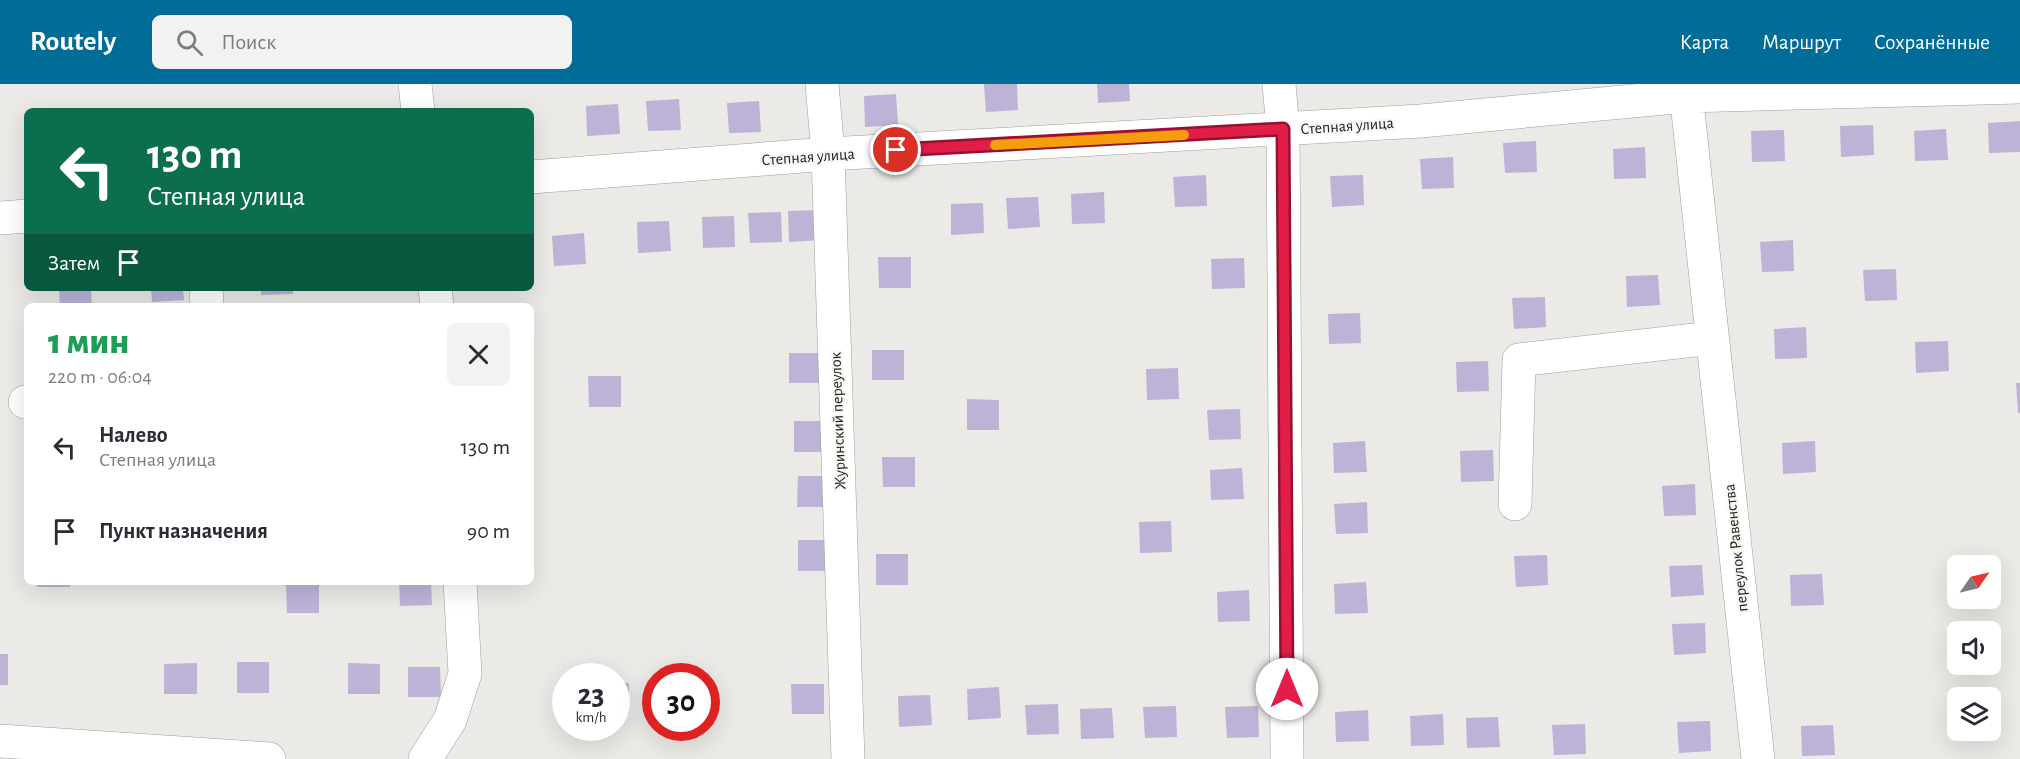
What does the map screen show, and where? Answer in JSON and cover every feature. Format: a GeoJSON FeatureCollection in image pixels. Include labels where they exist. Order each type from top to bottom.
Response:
{"type":"FeatureCollection","features":[{"type":"Feature","properties":{"kind":"street"},"geometry":{"type":"LineString","coordinates":[[415,84],[418,108]]}},
{"type":"Feature","properties":{"kind":"street","name":"Журинский переулок"},"geometry":{"type":"LineString","coordinates":[[822,84],[828,154],[848,759]]}},
{"type":"Feature","properties":{"kind":"street"},"geometry":{"type":"LineString","coordinates":[[1279,84],[1283,129],[1287,759]]}},
{"type":"Feature","properties":{"kind":"street","name":"Степная улица"},"geometry":{"type":"LineString","coordinates":[[534,177],[828,154],[1421,121],[1685,90],[2020,87]]}},
{"type":"Feature","properties":{"kind":"street","name":"переулок Равенства"},"geometry":{"type":"LineString","coordinates":[[1685,90],[1758,759]]}},
{"type":"Feature","properties":{"kind":"street"},"geometry":{"type":"LineString","coordinates":[[0,218],[24,216]]}},
{"type":"Feature","properties":{"kind":"street"},"geometry":{"type":"LineString","coordinates":[[1515,504],[1519,360],[1712,338]]}},
{"type":"Feature","properties":{"kind":"street"},"geometry":{"type":"LineString","coordinates":[[425,759],[450,720],[465,674],[460,585]]}},
{"type":"Feature","properties":{"kind":"street"},"geometry":{"type":"LineString","coordinates":[[0,741],[269,759]]}},
{"type":"Feature","properties":{"kind":"building"},"geometry":{"type":"Polygon","coordinates":[[[984,84],[1017,84],[1018,110],[986,112],[984,84]]]}},
{"type":"Feature","properties":{"kind":"building"},"geometry":{"type":"Polygon","coordinates":[[[1097,84],[1129,84],[1130,101],[1098,103],[1097,84]]]}},
{"type":"Feature","properties":{"kind":"building"},"geometry":{"type":"Polygon","coordinates":[[[896,94],[898,125],[865,127],[864,96],[896,94]]]}},
{"type":"Feature","properties":{"kind":"building"},"geometry":{"type":"Polygon","coordinates":[[[679,99],[681,130],[648,131],[646,101],[679,99]]]}},
{"type":"Feature","properties":{"kind":"building"},"geometry":{"type":"Polygon","coordinates":[[[759,101],[761,132],[729,133],[727,103],[759,101]]]}},
{"type":"Feature","properties":{"kind":"building"},"geometry":{"type":"Polygon","coordinates":[[[618,104],[620,134],[587,136],[586,106],[618,104]]]}},
{"type":"Feature","properties":{"kind":"building"},"geometry":{"type":"Polygon","coordinates":[[[2020,121],[2020,152],[1989,153],[1988,123],[2020,121]]]}},
{"type":"Feature","properties":{"kind":"building"},"geometry":{"type":"Polygon","coordinates":[[[1873,125],[1874,155],[1841,157],[1840,126],[1873,125]]]}},
{"type":"Feature","properties":{"kind":"building"},"geometry":{"type":"Polygon","coordinates":[[[1946,129],[1948,160],[1915,161],[1914,131],[1946,129]]]}},
{"type":"Feature","properties":{"kind":"building"},"geometry":{"type":"Polygon","coordinates":[[[1784,130],[1785,161],[1752,162],[1751,131],[1784,130]]]}},
{"type":"Feature","properties":{"kind":"building"},"geometry":{"type":"Polygon","coordinates":[[[1536,141],[1537,172],[1505,173],[1503,143],[1536,141]]]}},
{"type":"Feature","properties":{"kind":"building"},"geometry":{"type":"Polygon","coordinates":[[[1645,147],[1646,178],[1614,179],[1613,149],[1645,147]]]}},
{"type":"Feature","properties":{"kind":"building"},"geometry":{"type":"Polygon","coordinates":[[[1453,157],[1454,188],[1422,189],[1420,159],[1453,157]]]}},
{"type":"Feature","properties":{"kind":"building"},"geometry":{"type":"Polygon","coordinates":[[[1206,175],[1207,206],[1175,207],[1173,177],[1206,175]]]}},
{"type":"Feature","properties":{"kind":"building"},"geometry":{"type":"Polygon","coordinates":[[[1363,175],[1364,205],[1332,207],[1330,176],[1363,175]]]}},
{"type":"Feature","properties":{"kind":"building"},"geometry":{"type":"Polygon","coordinates":[[[1104,192],[1105,223],[1072,224],[1071,194],[1104,192]]]}},
{"type":"Feature","properties":{"kind":"building"},"geometry":{"type":"Polygon","coordinates":[[[1038,197],[1040,227],[1008,229],[1006,198],[1038,197]]]}},
{"type":"Feature","properties":{"kind":"building"},"geometry":{"type":"Polygon","coordinates":[[[983,203],[984,233],[951,235],[951,204],[983,203]]]}},
{"type":"Feature","properties":{"kind":"building"},"geometry":{"type":"Polygon","coordinates":[[[821,210],[822,240],[789,242],[788,211],[821,210]]]}},
{"type":"Feature","properties":{"kind":"building"},"geometry":{"type":"Polygon","coordinates":[[[781,212],[782,242],[750,243],[748,213],[781,212]]]}},
{"type":"Feature","properties":{"kind":"building"},"geometry":{"type":"Polygon","coordinates":[[[734,216],[735,247],[703,248],[702,217],[734,216]]]}},
{"type":"Feature","properties":{"kind":"building"},"geometry":{"type":"Polygon","coordinates":[[[669,221],[671,251],[638,253],[637,222],[669,221]]]}},
{"type":"Feature","properties":{"kind":"building"},"geometry":{"type":"Polygon","coordinates":[[[584,233],[586,264],[554,266],[552,236],[584,233]]]}},
{"type":"Feature","properties":{"kind":"building"},"geometry":{"type":"Polygon","coordinates":[[[1793,240],[1794,271],[1762,272],[1760,242],[1793,240]]]}},
{"type":"Feature","properties":{"kind":"building"},"geometry":{"type":"Polygon","coordinates":[[[878,257],[911,257],[911,288],[879,288],[878,257]]]}},
{"type":"Feature","properties":{"kind":"building"},"geometry":{"type":"Polygon","coordinates":[[[1244,258],[1245,288],[1212,289],[1211,259],[1244,258]]]}},
{"type":"Feature","properties":{"kind":"building"},"geometry":{"type":"Polygon","coordinates":[[[1896,269],[1897,300],[1865,301],[1863,270],[1896,269]]]}},
{"type":"Feature","properties":{"kind":"building"},"geometry":{"type":"Polygon","coordinates":[[[1658,275],[1660,305],[1627,307],[1626,276],[1658,275]]]}},
{"type":"Feature","properties":{"kind":"building"},"geometry":{"type":"Polygon","coordinates":[[[59,291],[91,291],[92,303],[60,303],[59,291]]]}},
{"type":"Feature","properties":{"kind":"building"},"geometry":{"type":"Polygon","coordinates":[[[151,291],[183,291],[184,300],[152,302],[151,291]]]}},
{"type":"Feature","properties":{"kind":"building"},"geometry":{"type":"Polygon","coordinates":[[[261,291],[293,291],[293,294],[261,295],[261,291]]]}},
{"type":"Feature","properties":{"kind":"building"},"geometry":{"type":"Polygon","coordinates":[[[1545,297],[1546,327],[1514,329],[1512,298],[1545,297]]]}},
{"type":"Feature","properties":{"kind":"building"},"geometry":{"type":"Polygon","coordinates":[[[1360,313],[1361,343],[1329,344],[1328,314],[1360,313]]]}},
{"type":"Feature","properties":{"kind":"building"},"geometry":{"type":"Polygon","coordinates":[[[1806,327],[1807,358],[1775,359],[1774,329],[1806,327]]]}},
{"type":"Feature","properties":{"kind":"building"},"geometry":{"type":"Polygon","coordinates":[[[1948,341],[1949,371],[1916,373],[1915,342],[1948,341]]]}},
{"type":"Feature","properties":{"kind":"building"},"geometry":{"type":"Polygon","coordinates":[[[872,350],[904,350],[904,380],[872,380],[872,350]]]}},
{"type":"Feature","properties":{"kind":"building"},"geometry":{"type":"Polygon","coordinates":[[[789,353],[821,353],[821,383],[789,383],[789,353]]]}},
{"type":"Feature","properties":{"kind":"building"},"geometry":{"type":"Polygon","coordinates":[[[1488,361],[1489,391],[1457,392],[1456,362],[1488,361]]]}},
{"type":"Feature","properties":{"kind":"building"},"geometry":{"type":"Polygon","coordinates":[[[1178,368],[1179,399],[1147,400],[1146,369],[1178,368]]]}},
{"type":"Feature","properties":{"kind":"building"},"geometry":{"type":"Polygon","coordinates":[[[588,376],[621,376],[621,407],[589,407],[588,376]]]}},
{"type":"Feature","properties":{"kind":"building"},"geometry":{"type":"Polygon","coordinates":[[[2016,383],[2020,383],[2020,413],[2018,413],[2016,383]]]}},
{"type":"Feature","properties":{"kind":"building"},"geometry":{"type":"Polygon","coordinates":[[[967,399],[999,400],[999,430],[967,430],[967,399]]]}},
{"type":"Feature","properties":{"kind":"building"},"geometry":{"type":"Polygon","coordinates":[[[1240,409],[1241,439],[1209,440],[1207,410],[1240,409]]]}},
{"type":"Feature","properties":{"kind":"building"},"geometry":{"type":"Polygon","coordinates":[[[794,421],[826,421],[826,452],[794,452],[794,421]]]}},
{"type":"Feature","properties":{"kind":"building"},"geometry":{"type":"Polygon","coordinates":[[[1365,441],[1367,472],[1334,473],[1333,443],[1365,441]]]}},
{"type":"Feature","properties":{"kind":"building"},"geometry":{"type":"Polygon","coordinates":[[[1815,441],[1816,472],[1783,474],[1782,443],[1815,441]]]}},
{"type":"Feature","properties":{"kind":"building"},"geometry":{"type":"Polygon","coordinates":[[[1493,450],[1494,481],[1461,482],[1460,451],[1493,450]]]}},
{"type":"Feature","properties":{"kind":"building"},"geometry":{"type":"Polygon","coordinates":[[[882,457],[915,457],[915,487],[883,487],[882,457]]]}},
{"type":"Feature","properties":{"kind":"building"},"geometry":{"type":"Polygon","coordinates":[[[1242,468],[1244,499],[1211,500],[1210,470],[1242,468]]]}},
{"type":"Feature","properties":{"kind":"building"},"geometry":{"type":"Polygon","coordinates":[[[798,476],[830,476],[830,507],[797,507],[798,476]]]}},
{"type":"Feature","properties":{"kind":"building"},"geometry":{"type":"Polygon","coordinates":[[[1695,484],[1696,515],[1664,516],[1662,486],[1695,484]]]}},
{"type":"Feature","properties":{"kind":"building"},"geometry":{"type":"Polygon","coordinates":[[[1367,502],[1368,533],[1336,534],[1334,504],[1367,502]]]}},
{"type":"Feature","properties":{"kind":"building"},"geometry":{"type":"Polygon","coordinates":[[[1171,521],[1172,552],[1140,553],[1139,522],[1171,521]]]}},
{"type":"Feature","properties":{"kind":"building"},"geometry":{"type":"Polygon","coordinates":[[[798,540],[830,540],[830,571],[798,571],[798,540]]]}},
{"type":"Feature","properties":{"kind":"building"},"geometry":{"type":"Polygon","coordinates":[[[876,554],[908,554],[908,585],[876,585],[876,554]]]}},
{"type":"Feature","properties":{"kind":"building"},"geometry":{"type":"Polygon","coordinates":[[[1547,555],[1548,585],[1516,587],[1514,556],[1547,555]]]}},
{"type":"Feature","properties":{"kind":"building"},"geometry":{"type":"Polygon","coordinates":[[[1702,565],[1704,595],[1671,597],[1669,566],[1702,565]]]}},
{"type":"Feature","properties":{"kind":"building"},"geometry":{"type":"Polygon","coordinates":[[[1822,574],[1824,605],[1791,606],[1790,575],[1822,574]]]}},
{"type":"Feature","properties":{"kind":"building"},"geometry":{"type":"Polygon","coordinates":[[[1366,582],[1368,613],[1335,614],[1334,584],[1366,582]]]}},
{"type":"Feature","properties":{"kind":"building"},"geometry":{"type":"Polygon","coordinates":[[[37,585],[70,585],[70,587],[37,587],[37,585]]]}},
{"type":"Feature","properties":{"kind":"building"},"geometry":{"type":"Polygon","coordinates":[[[286,585],[319,585],[319,613],[287,613],[286,585]]]}},
{"type":"Feature","properties":{"kind":"building"},"geometry":{"type":"Polygon","coordinates":[[[399,585],[431,585],[432,605],[400,606],[399,585]]]}},
{"type":"Feature","properties":{"kind":"building"},"geometry":{"type":"Polygon","coordinates":[[[1249,590],[1250,621],[1218,622],[1217,592],[1249,590]]]}},
{"type":"Feature","properties":{"kind":"building"},"geometry":{"type":"Polygon","coordinates":[[[1705,623],[1706,653],[1674,655],[1672,624],[1705,623]]]}},
{"type":"Feature","properties":{"kind":"building"},"geometry":{"type":"Polygon","coordinates":[[[0,654],[8,654],[8,685],[0,685],[0,654]]]}},
{"type":"Feature","properties":{"kind":"building"},"geometry":{"type":"Polygon","coordinates":[[[237,662],[269,662],[269,693],[237,693],[237,662]]]}},
{"type":"Feature","properties":{"kind":"building"},"geometry":{"type":"Polygon","coordinates":[[[197,663],[197,694],[164,694],[164,664],[197,663]]]}},
{"type":"Feature","properties":{"kind":"building"},"geometry":{"type":"Polygon","coordinates":[[[348,663],[380,664],[380,694],[348,694],[348,663]]]}},
{"type":"Feature","properties":{"kind":"building"},"geometry":{"type":"Polygon","coordinates":[[[408,667],[440,667],[441,697],[408,697],[408,667]]]}},
{"type":"Feature","properties":{"kind":"building"},"geometry":{"type":"Polygon","coordinates":[[[791,684],[824,684],[824,714],[792,714],[791,684]]]}},
{"type":"Feature","properties":{"kind":"building"},"geometry":{"type":"Polygon","coordinates":[[[999,687],[1001,718],[968,720],[967,689],[999,687]]]}},
{"type":"Feature","properties":{"kind":"building"},"geometry":{"type":"Polygon","coordinates":[[[930,695],[932,725],[899,727],[898,696],[930,695]]]}},
{"type":"Feature","properties":{"kind":"building"},"geometry":{"type":"Polygon","coordinates":[[[1058,704],[1059,734],[1027,735],[1025,705],[1058,704]]]}},
{"type":"Feature","properties":{"kind":"building"},"geometry":{"type":"Polygon","coordinates":[[[1176,706],[1177,737],[1145,738],[1143,707],[1176,706]]]}},
{"type":"Feature","properties":{"kind":"building"},"geometry":{"type":"Polygon","coordinates":[[[1258,706],[1259,737],[1227,738],[1225,707],[1258,706]]]}},
{"type":"Feature","properties":{"kind":"building"},"geometry":{"type":"Polygon","coordinates":[[[1112,708],[1114,738],[1081,739],[1080,709],[1112,708]]]}},
{"type":"Feature","properties":{"kind":"building"},"geometry":{"type":"Polygon","coordinates":[[[1368,710],[1369,741],[1336,742],[1335,712],[1368,710]]]}},
{"type":"Feature","properties":{"kind":"building"},"geometry":{"type":"Polygon","coordinates":[[[1443,714],[1444,745],[1411,746],[1410,716],[1443,714]]]}},
{"type":"Feature","properties":{"kind":"building"},"geometry":{"type":"Polygon","coordinates":[[[1498,717],[1500,747],[1467,748],[1466,718],[1498,717]]]}},
{"type":"Feature","properties":{"kind":"building"},"geometry":{"type":"Polygon","coordinates":[[[1710,721],[1711,751],[1679,753],[1677,722],[1710,721]]]}},
{"type":"Feature","properties":{"kind":"building"},"geometry":{"type":"Polygon","coordinates":[[[1585,724],[1586,754],[1554,755],[1552,725],[1585,724]]]}},
{"type":"Feature","properties":{"kind":"building"},"geometry":{"type":"Polygon","coordinates":[[[1833,725],[1835,755],[1802,756],[1801,726],[1833,725]]]}},
{"type":"Feature","properties":{"kind":"slow traffic"},"geometry":{"type":"LineString","coordinates":[[995,145],[1184,135]]}},
{"type":"Feature","properties":{"kind":"route"},"geometry":{"type":"LineString","coordinates":[[896,150],[1283,129],[1287,689]]}}]}
